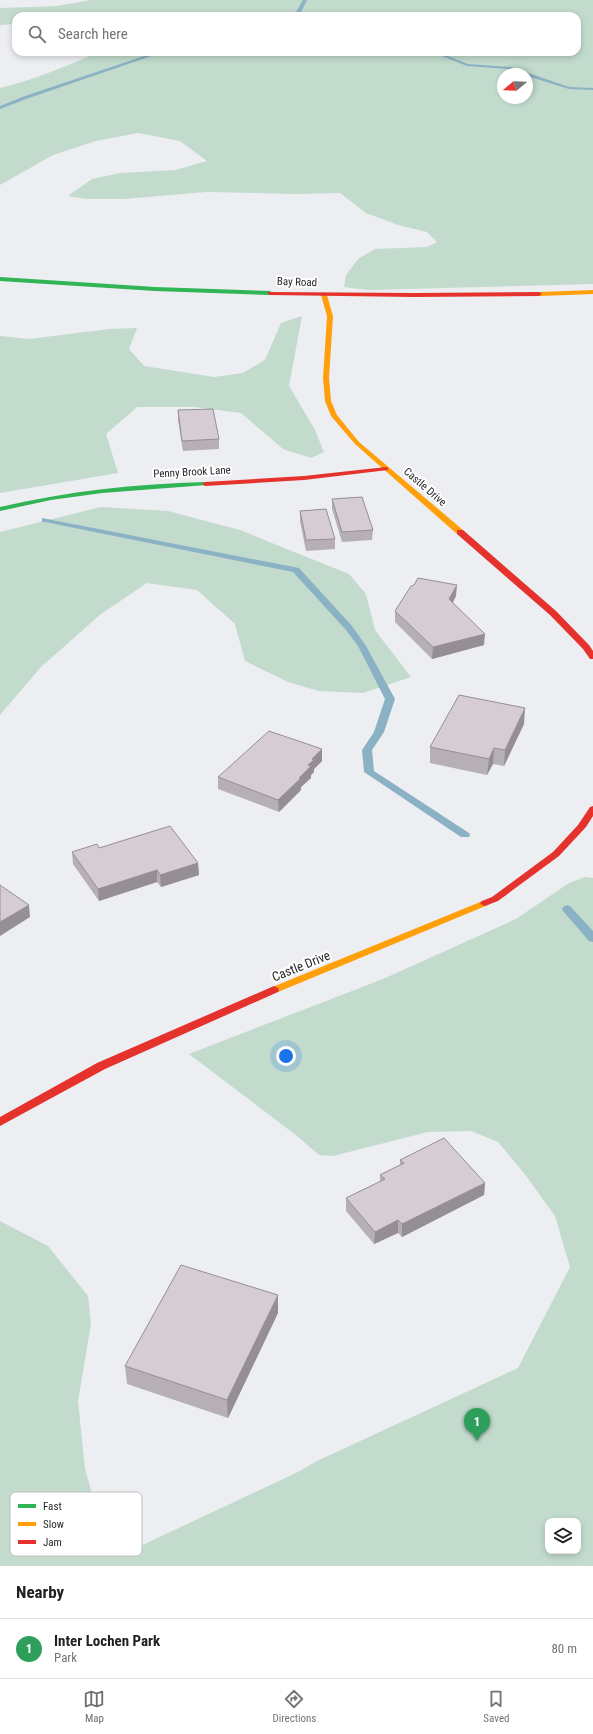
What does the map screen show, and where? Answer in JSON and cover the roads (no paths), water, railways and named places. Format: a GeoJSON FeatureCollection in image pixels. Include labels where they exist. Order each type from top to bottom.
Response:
{"type":"FeatureCollection","features":[{"type":"Feature","properties":{"kind":"street","name":"Bay Road"},"geometry":{"type":"LineString","coordinates":[[0,279],[179,291],[324,295],[546,294],[593,292]]}},
{"type":"Feature","properties":{"kind":"street","name":"Castle Drive"},"geometry":{"type":"LineString","coordinates":[[324,295],[330,316],[326,378],[330,409],[348,435],[553,613],[586,647],[593,657]]}},
{"type":"Feature","properties":{"kind":"street","name":"Penny Brook Lane"},"geometry":{"type":"LineString","coordinates":[[0,509],[50,497],[122,488],[286,479],[386,469]]}},
{"type":"Feature","properties":{"kind":"street","name":"Castle Drive"},"geometry":{"type":"LineString","coordinates":[[0,1122],[107,1063],[226,1010],[495,899],[556,854],[580,828],[593,809]]}},
{"type":"Feature","properties":{"kind":"waterway"},"geometry":{"type":"LineString","coordinates":[[299,12],[305,0]]}},
{"type":"Feature","properties":{"kind":"waterway"},"geometry":{"type":"LineString","coordinates":[[0,108],[27,97],[149,56]]}},
{"type":"Feature","properties":{"kind":"waterway"},"geometry":{"type":"LineString","coordinates":[[444,56],[467,65],[509,68],[569,88],[593,89]]}},
{"type":"Feature","properties":{"kind":"waterway"},"geometry":{"type":"LineString","coordinates":[[45,520],[296,570],[349,628],[362,646],[390,699],[379,732],[367,750],[369,772],[465,835]]}},
{"type":"Feature","properties":{"kind":"waterway"},"geometry":{"type":"LineString","coordinates":[[567,909],[593,938]]}},
{"type":"Feature","properties":{"kind":"place","name":"Inter Lochen Park"},"geometry":{"type":"Point","coordinates":[477,1441]}}]}
